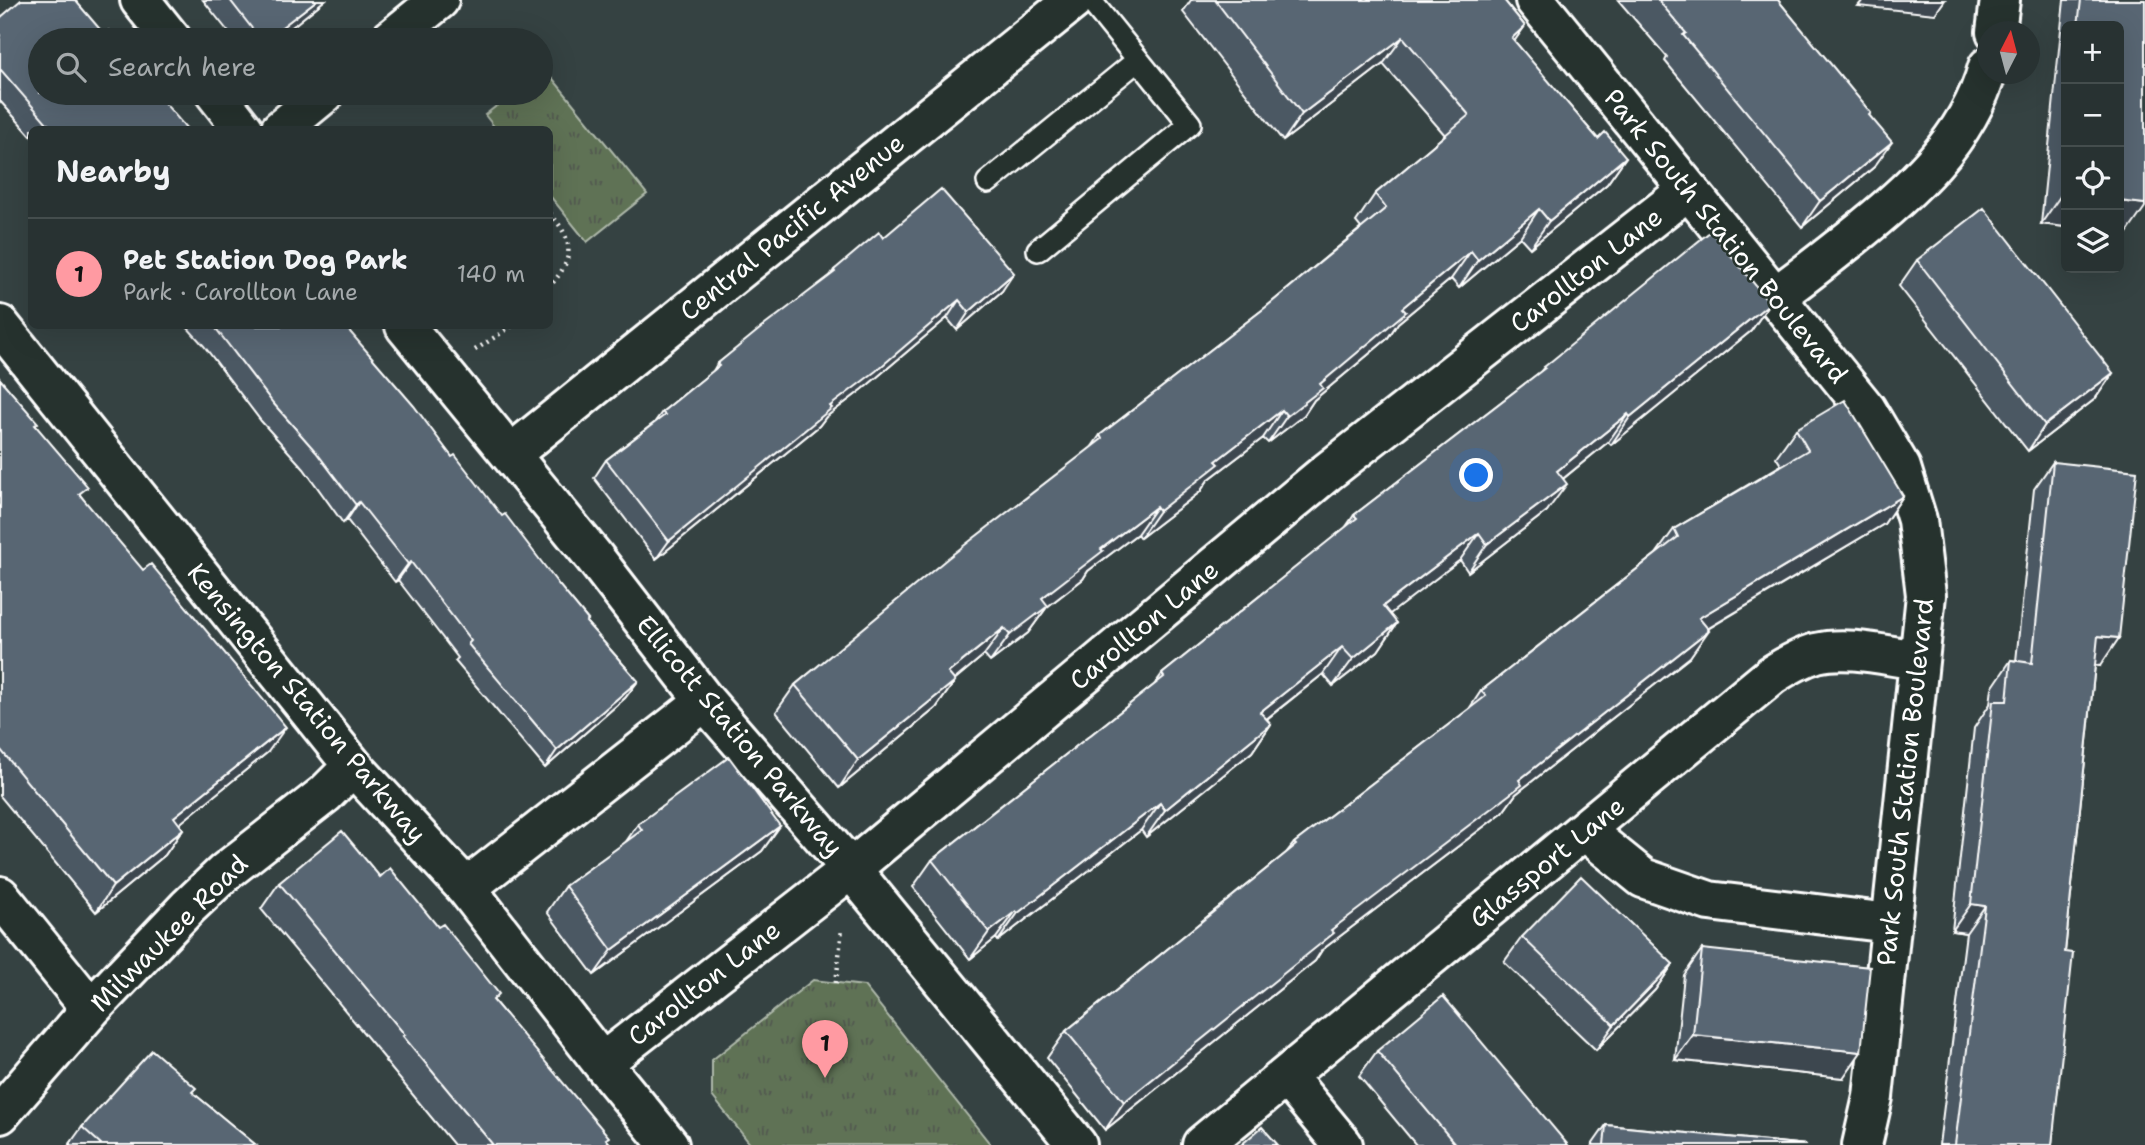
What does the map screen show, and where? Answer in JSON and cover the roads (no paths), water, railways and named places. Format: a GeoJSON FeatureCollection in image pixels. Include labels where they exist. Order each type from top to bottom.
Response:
{"type":"FeatureCollection","features":[{"type":"Feature","properties":{"kind":"street"},"geometry":{"type":"LineString","coordinates":[[140,0],[162,28]]}},
{"type":"Feature","properties":{"kind":"street"},"geometry":{"type":"LineString","coordinates":[[405,28],[439,0]]}},
{"type":"Feature","properties":{"kind":"street","name":"Central Pacific Avenue"},"geometry":{"type":"LineString","coordinates":[[511,454],[1074,0]]}},
{"type":"Feature","properties":{"kind":"street","name":"Park South Station Boulevard"},"geometry":{"type":"LineString","coordinates":[[1535,0],[1866,409],[1901,468],[1917,520],[1926,595],[1873,1097],[1862,1145]]}},
{"type":"Feature","properties":{"kind":"street"},"geometry":{"type":"LineString","coordinates":[[1997,21],[2000,0]]}},
{"type":"Feature","properties":{"kind":"street"},"geometry":{"type":"LineString","coordinates":[[1774,297],[1891,206],[1932,167],[1963,124],[1982,84]]}},
{"type":"Feature","properties":{"kind":"street"},"geometry":{"type":"LineString","coordinates":[[224,105],[241,126]]}},
{"type":"Feature","properties":{"kind":"street"},"geometry":{"type":"LineString","coordinates":[[285,126],[310,105]]}},
{"type":"Feature","properties":{"kind":"street","name":"Carollton Lane"},"geometry":{"type":"LineString","coordinates":[[602,1063],[851,869],[1326,473],[1688,190]]}},
{"type":"Feature","properties":{"kind":"street","name":"Kensington Station Parkway"},"geometry":{"type":"LineString","coordinates":[[0,325],[354,766],[466,888],[668,1145]]}},
{"type":"Feature","properties":{"kind":"street","name":"Ellicott Station Parkway"},"geometry":{"type":"LineString","coordinates":[[407,329],[511,454],[705,701],[851,869],[1077,1145]]}},
{"type":"Feature","properties":{"kind":"street","name":"Glassport Lane"},"geometry":{"type":"LineString","coordinates":[[1202,1145],[1772,675],[1797,660],[1819,652],[1852,651],[1919,660]]}},
{"type":"Feature","properties":{"kind":"street"},"geometry":{"type":"LineString","coordinates":[[466,888],[705,701]]}},
{"type":"Feature","properties":{"kind":"street","name":"Milwaukee Road"},"geometry":{"type":"LineString","coordinates":[[0,1114],[91,1009],[188,907],[225,872],[325,794],[354,766]]}},
{"type":"Feature","properties":{"kind":"street"},"geometry":{"type":"LineString","coordinates":[[1585,831],[1643,878],[1709,901],[1890,923]]}},
{"type":"Feature","properties":{"kind":"street"},"geometry":{"type":"LineString","coordinates":[[0,896],[91,1009]]}},
{"type":"Feature","properties":{"kind":"street"},"geometry":{"type":"LineString","coordinates":[[1286,1076],[1343,1145]]}},
{"type":"Feature","properties":{"kind":"lane"},"geometry":{"type":"LineString","coordinates":[[1038,250],[1190,124],[1090,0]]}},
{"type":"Feature","properties":{"kind":"lane"},"geometry":{"type":"LineString","coordinates":[[988,182],[1138,60]]}},
{"type":"Feature","properties":{"kind":"place","name":"Pet Station Dog Park"},"geometry":{"type":"Point","coordinates":[825,1078]}}]}
